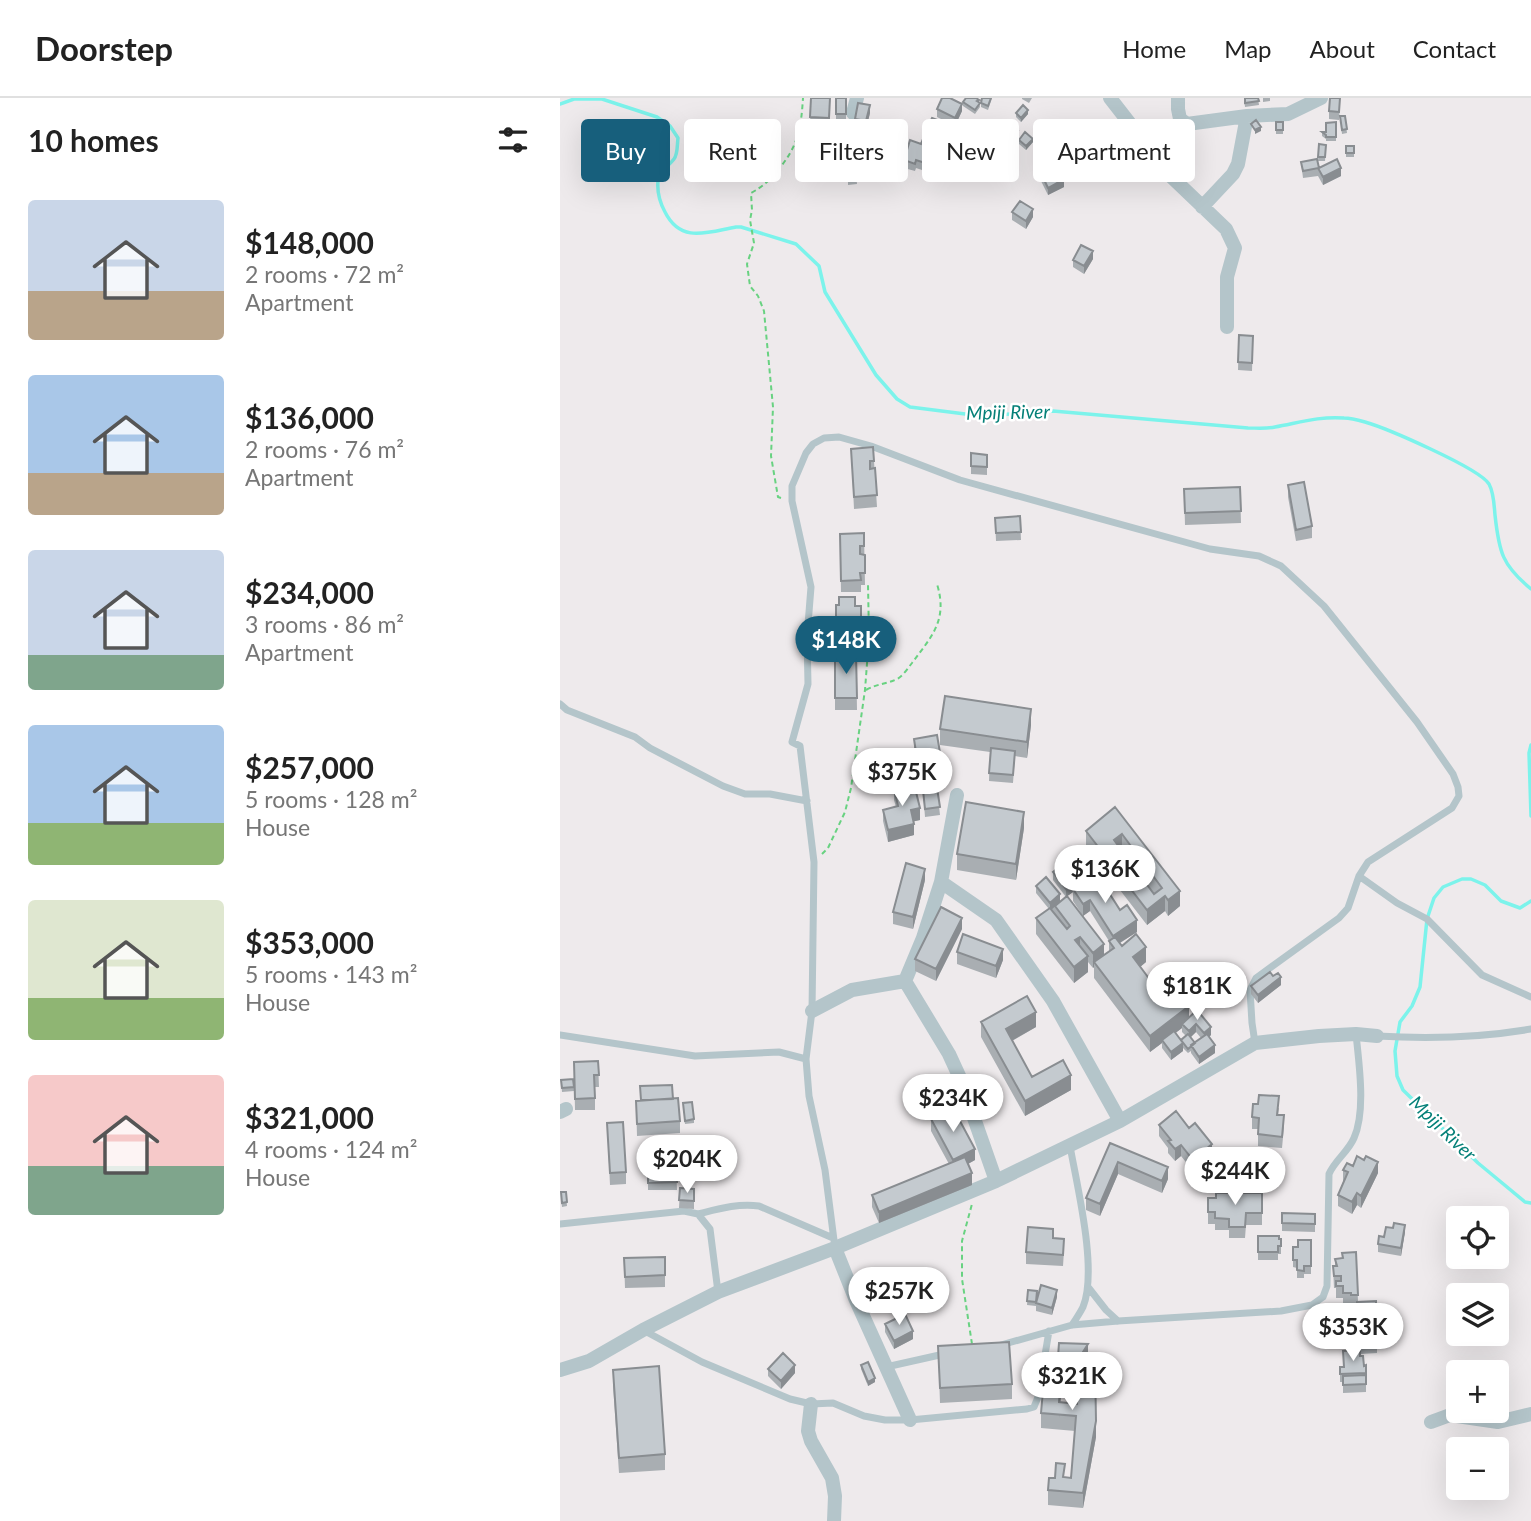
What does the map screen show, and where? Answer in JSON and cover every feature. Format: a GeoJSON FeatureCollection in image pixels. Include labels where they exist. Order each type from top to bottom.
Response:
{"type":"FeatureCollection","features":[{"type":"Feature","properties":{"kind":"street"},"geometry":{"type":"LineString","coordinates":[[853,113],[857,98]]}},
{"type":"Feature","properties":{"kind":"street"},"geometry":{"type":"LineString","coordinates":[[1110,98],[1158,164],[1226,229],[1235,248],[1227,277],[1227,327]]}},
{"type":"Feature","properties":{"kind":"street"},"geometry":{"type":"LineString","coordinates":[[1178,98],[1180,119],[1187,124],[1288,114],[1321,98]]}},
{"type":"Feature","properties":{"kind":"street"},"geometry":{"type":"LineString","coordinates":[[1202,207],[1234,174],[1247,116]]}},
{"type":"Feature","properties":{"kind":"street"},"geometry":{"type":"LineString","coordinates":[[905,981],[923,938],[941,882],[957,795]]}},
{"type":"Feature","properties":{"kind":"street"},"geometry":{"type":"LineString","coordinates":[[941,882],[996,920],[1053,1001],[1120,1121]]}},
{"type":"Feature","properties":{"kind":"street"},"geometry":{"type":"LineString","coordinates":[[812,1011],[852,990],[905,981]]}},
{"type":"Feature","properties":{"kind":"street"},"geometry":{"type":"LineString","coordinates":[[905,981],[949,1054],[960,1078],[996,1181]]}},
{"type":"Feature","properties":{"kind":"street"},"geometry":{"type":"LineString","coordinates":[[560,1370],[589,1361],[718,1292],[834,1243],[976,1191],[1120,1121],[1255,1043],[1319,1036],[1377,1036]]}},
{"type":"Feature","properties":{"kind":"street"},"geometry":{"type":"LineString","coordinates":[[834,1243],[911,1420]]}},
{"type":"Feature","properties":{"kind":"street"},"geometry":{"type":"LineString","coordinates":[[811,1404],[808,1431],[832,1478],[835,1496],[834,1521]]}},
{"type":"Feature","properties":{"kind":"street"},"geometry":{"type":"LineString","coordinates":[[1432,1422],[1450,1415],[1498,1422],[1531,1415]]}},
{"type":"Feature","properties":{"kind":"lane"},"geometry":{"type":"LineString","coordinates":[[834,1243],[825,1170],[809,1096],[806,1059],[812,1011],[814,862],[800,746],[792,742],[808,684],[807,637],[811,587],[792,501],[792,486],[806,453],[813,444],[824,438],[839,437],[871,446],[960,480],[1210,549],[1259,556],[1281,566],[1324,606],[1418,722],[1453,774],[1459,796],[1452,808],[1368,862],[1359,876],[1348,908],[1339,918],[1256,978],[1250,989],[1255,1043]]}},
{"type":"Feature","properties":{"kind":"lane"},"geometry":{"type":"LineString","coordinates":[[560,704],[567,710],[635,737],[650,748],[723,786],[745,794],[770,794],[807,801]]}},
{"type":"Feature","properties":{"kind":"lane"},"geometry":{"type":"LineString","coordinates":[[1359,876],[1397,903],[1427,919],[1482,975],[1531,997]]}},
{"type":"Feature","properties":{"kind":"lane"},"geometry":{"type":"LineString","coordinates":[[1377,1036],[1420,1038],[1500,1034],[1531,1029]]}},
{"type":"Feature","properties":{"kind":"lane"},"geometry":{"type":"LineString","coordinates":[[994,1345],[1072,1325],[1281,1311],[1312,1305],[1323,1297],[1327,1286],[1329,1174],[1357,1131],[1361,1097],[1356,1034]]}},
{"type":"Feature","properties":{"kind":"lane"},"geometry":{"type":"LineString","coordinates":[[560,1035],[695,1056],[779,1052],[806,1059]]}},
{"type":"Feature","properties":{"kind":"lane"},"geometry":{"type":"LineString","coordinates":[[1070,1146],[1087,1246],[1088,1287],[1083,1306],[1072,1325]]}},
{"type":"Feature","properties":{"kind":"lane"},"geometry":{"type":"LineString","coordinates":[[560,1224],[684,1211],[698,1214],[746,1205],[759,1206],[834,1243]]}},
{"type":"Feature","properties":{"kind":"lane"},"geometry":{"type":"LineString","coordinates":[[698,1214],[710,1229],[718,1292]]}},
{"type":"Feature","properties":{"kind":"lane"},"geometry":{"type":"LineString","coordinates":[[1088,1287],[1118,1321]]}},
{"type":"Feature","properties":{"kind":"lane"},"geometry":{"type":"LineString","coordinates":[[643,1330],[702,1362],[789,1399],[811,1404],[833,1403],[864,1416],[885,1420],[911,1420],[1034,1407],[1049,1331]]}},
{"type":"Feature","properties":{"kind":"lane"},"geometry":{"type":"LineString","coordinates":[[886,1367],[948,1354]]}},
{"type":"Feature","properties":{"kind":"path"},"geometry":{"type":"LineString","coordinates":[[792,501],[778,497],[771,456],[773,407],[764,311],[750,286],[747,264],[754,243],[750,220],[751,192],[763,187],[790,156],[802,124],[803,98]]}},
{"type":"Feature","properties":{"kind":"path"},"geometry":{"type":"LineString","coordinates":[[814,862],[828,848],[845,813],[851,788],[865,690],[869,637],[868,584]]}},
{"type":"Feature","properties":{"kind":"path"},"geometry":{"type":"LineString","coordinates":[[865,690],[899,679],[934,633],[940,616],[941,595],[937,584]]}},
{"type":"Feature","properties":{"kind":"path"},"geometry":{"type":"LineString","coordinates":[[972,1348],[962,1279],[962,1241],[976,1191]]}},
{"type":"Feature","properties":{"kind":"building"},"geometry":{"type":"Polygon","coordinates":[[[811,98],[830,98],[829,118],[810,117],[811,98]]]}},
{"type":"Feature","properties":{"kind":"building"},"geometry":{"type":"Polygon","coordinates":[[[836,98],[846,98],[846,114],[836,114],[836,98]]]}},
{"type":"Feature","properties":{"kind":"building"},"geometry":{"type":"Polygon","coordinates":[[[942,98],[950,98],[962,104],[955,118],[937,109],[942,98]]]}},
{"type":"Feature","properties":{"kind":"building"},"geometry":{"type":"Polygon","coordinates":[[[966,98],[979,100],[975,110],[963,102],[966,98]]]}},
{"type":"Feature","properties":{"kind":"building"},"geometry":{"type":"Polygon","coordinates":[[[982,98],[991,98],[988,106],[981,103],[982,98]]]}},
{"type":"Feature","properties":{"kind":"building"},"geometry":{"type":"Polygon","coordinates":[[[1245,98],[1258,98],[1259,101],[1245,103],[1245,98]]]}},
{"type":"Feature","properties":{"kind":"building"},"geometry":{"type":"Polygon","coordinates":[[[1330,98],[1340,98],[1339,112],[1329,111],[1330,98]]]}},
{"type":"Feature","properties":{"kind":"building"},"geometry":{"type":"Polygon","coordinates":[[[858,103],[870,105],[866,119],[855,119],[858,103]]]}},
{"type":"Feature","properties":{"kind":"building"},"geometry":{"type":"Polygon","coordinates":[[[1023,105],[1028,110],[1021,118],[1016,113],[1023,105]]]}},
{"type":"Feature","properties":{"kind":"building"},"geometry":{"type":"Polygon","coordinates":[[[1340,116],[1345,116],[1347,129],[1342,130],[1340,116]]]}},
{"type":"Feature","properties":{"kind":"building"},"geometry":{"type":"Polygon","coordinates":[[[1256,120],[1261,127],[1255,130],[1251,124],[1256,120]]]}},
{"type":"Feature","properties":{"kind":"building"},"geometry":{"type":"Polygon","coordinates":[[[1276,122],[1283,122],[1283,130],[1276,130],[1276,122]]]}},
{"type":"Feature","properties":{"kind":"building"},"geometry":{"type":"Polygon","coordinates":[[[1336,122],[1336,137],[1326,137],[1322,132],[1326,132],[1326,123],[1336,122]]]}},
{"type":"Feature","properties":{"kind":"building"},"geometry":{"type":"Polygon","coordinates":[[[1025,132],[1033,139],[1026,146],[1019,140],[1025,132]]]}},
{"type":"Feature","properties":{"kind":"building"},"geometry":{"type":"Polygon","coordinates":[[[910,140],[921,144],[922,142],[922,162],[916,160],[915,164],[908,161],[910,140]]]}},
{"type":"Feature","properties":{"kind":"building"},"geometry":{"type":"Polygon","coordinates":[[[1319,144],[1326,145],[1325,157],[1318,157],[1319,144]]]}},
{"type":"Feature","properties":{"kind":"building"},"geometry":{"type":"Polygon","coordinates":[[[1346,146],[1354,146],[1354,153],[1346,153],[1346,146]]]}},
{"type":"Feature","properties":{"kind":"building"},"geometry":{"type":"Polygon","coordinates":[[[1317,159],[1319,168],[1337,159],[1341,168],[1323,177],[1318,168],[1303,171],[1301,162],[1317,159]]]}},
{"type":"Feature","properties":{"kind":"building"},"geometry":{"type":"Polygon","coordinates":[[[1045,182],[1059,182],[1048,188],[1045,182]]]}},
{"type":"Feature","properties":{"kind":"building"},"geometry":{"type":"Polygon","coordinates":[[[1020,201],[1033,209],[1026,221],[1012,212],[1020,201]]]}},
{"type":"Feature","properties":{"kind":"building"},"geometry":{"type":"Polygon","coordinates":[[[1081,245],[1093,251],[1084,266],[1073,260],[1081,245]]]}},
{"type":"Feature","properties":{"kind":"building"},"geometry":{"type":"Polygon","coordinates":[[[1239,335],[1253,336],[1252,363],[1238,362],[1239,335]]]}},
{"type":"Feature","properties":{"kind":"building"},"geometry":{"type":"Polygon","coordinates":[[[873,447],[874,461],[870,461],[870,469],[875,468],[877,495],[854,497],[851,449],[873,447]]]}},
{"type":"Feature","properties":{"kind":"building"},"geometry":{"type":"Polygon","coordinates":[[[971,453],[987,455],[987,467],[971,466],[971,453]]]}},
{"type":"Feature","properties":{"kind":"building"},"geometry":{"type":"Polygon","coordinates":[[[1304,482],[1312,526],[1296,530],[1288,485],[1304,482]]]}},
{"type":"Feature","properties":{"kind":"building"},"geometry":{"type":"Polygon","coordinates":[[[1240,487],[1241,511],[1185,513],[1184,489],[1240,487]]]}},
{"type":"Feature","properties":{"kind":"building"},"geometry":{"type":"Polygon","coordinates":[[[1020,516],[1021,532],[996,533],[995,518],[1020,516]]]}},
{"type":"Feature","properties":{"kind":"building"},"geometry":{"type":"Polygon","coordinates":[[[864,533],[864,546],[860,546],[860,554],[865,555],[865,573],[860,573],[861,580],[841,581],[840,534],[864,533]]]}},
{"type":"Feature","properties":{"kind":"building"},"geometry":{"type":"Polygon","coordinates":[[[839,597],[855,597],[855,606],[861,606],[861,628],[855,627],[855,636],[841,636],[841,627],[836,627],[836,605],[839,605],[839,597]]]}},
{"type":"Feature","properties":{"kind":"building"},"geometry":{"type":"Polygon","coordinates":[[[835,654],[856,654],[857,698],[835,698],[835,654]]]}},
{"type":"Feature","properties":{"kind":"building"},"geometry":{"type":"Polygon","coordinates":[[[945,696],[1031,709],[1027,742],[940,729],[945,696]]]}},
{"type":"Feature","properties":{"kind":"building"},"geometry":{"type":"Polygon","coordinates":[[[937,735],[944,776],[920,779],[914,739],[937,735]]]}},
{"type":"Feature","properties":{"kind":"building"},"geometry":{"type":"Polygon","coordinates":[[[991,748],[1015,751],[1013,775],[989,773],[991,748]]]}},
{"type":"Feature","properties":{"kind":"building"},"geometry":{"type":"Polygon","coordinates":[[[914,784],[920,808],[911,810],[914,824],[888,830],[883,810],[898,806],[894,789],[914,784]]]}},
{"type":"Feature","properties":{"kind":"building"},"geometry":{"type":"Polygon","coordinates":[[[937,788],[940,807],[925,809],[923,790],[937,788]]]}},
{"type":"Feature","properties":{"kind":"building"},"geometry":{"type":"Polygon","coordinates":[[[966,802],[1024,812],[1016,864],[957,854],[966,802]]]}},
{"type":"Feature","properties":{"kind":"building"},"geometry":{"type":"Polygon","coordinates":[[[1115,807],[1180,891],[1168,900],[1165,896],[1147,910],[1086,831],[1115,807]],[[1122,834],[1114,840],[1154,894],[1162,888],[1122,834]]]}},
{"type":"Feature","properties":{"kind":"building"},"geometry":{"type":"Polygon","coordinates":[[[1069,860],[1082,877],[1066,889],[1053,872],[1069,860]]]}},
{"type":"Feature","properties":{"kind":"building"},"geometry":{"type":"Polygon","coordinates":[[[906,863],[925,869],[913,917],[893,912],[906,863]]]}},
{"type":"Feature","properties":{"kind":"building"},"geometry":{"type":"Polygon","coordinates":[[[1097,874],[1120,910],[1127,905],[1137,920],[1113,936],[1090,900],[1083,904],[1073,889],[1097,874]]]}},
{"type":"Feature","properties":{"kind":"building"},"geometry":{"type":"Polygon","coordinates":[[[1046,877],[1060,894],[1050,903],[1036,886],[1046,877]]]}},
{"type":"Feature","properties":{"kind":"building"},"geometry":{"type":"Polygon","coordinates":[[[1067,896],[1104,944],[1093,953],[1080,937],[1075,940],[1088,956],[1074,967],[1036,918],[1050,908],[1067,929],[1070,926],[1055,906],[1067,896]]]}},
{"type":"Feature","properties":{"kind":"building"},"geometry":{"type":"Polygon","coordinates":[[[941,907],[962,918],[936,969],[915,959],[941,907]]]}},
{"type":"Feature","properties":{"kind":"building"},"geometry":{"type":"Polygon","coordinates":[[[963,934],[1003,949],[996,966],[957,952],[963,934]]]}},
{"type":"Feature","properties":{"kind":"building"},"geometry":{"type":"Polygon","coordinates":[[[1136,934],[1146,947],[1133,957],[1162,996],[1175,987],[1189,1006],[1150,1036],[1094,962],[1114,948],[1109,941],[1115,937],[1122,946],[1136,934]]]}},
{"type":"Feature","properties":{"kind":"building"},"geometry":{"type":"Polygon","coordinates":[[[1270,972],[1273,976],[1278,973],[1281,977],[1258,995],[1251,986],[1270,972]]]}},
{"type":"Feature","properties":{"kind":"building"},"geometry":{"type":"Polygon","coordinates":[[[1027,996],[1036,1012],[1006,1029],[1032,1077],[1063,1060],[1071,1075],[1025,1101],[981,1022],[1027,996]]]}},
{"type":"Feature","properties":{"kind":"building"},"geometry":{"type":"Polygon","coordinates":[[[1197,1010],[1211,1027],[1204,1033],[1196,1024],[1189,1031],[1182,1024],[1197,1010]]]}},
{"type":"Feature","properties":{"kind":"building"},"geometry":{"type":"Polygon","coordinates":[[[1174,1031],[1183,1043],[1171,1052],[1162,1040],[1174,1031]]]}},
{"type":"Feature","properties":{"kind":"building"},"geometry":{"type":"Polygon","coordinates":[[[1188,1034],[1195,1043],[1188,1049],[1181,1040],[1188,1034]]]}},
{"type":"Feature","properties":{"kind":"building"},"geometry":{"type":"Polygon","coordinates":[[[1207,1034],[1215,1045],[1199,1057],[1191,1045],[1207,1034]]]}},
{"type":"Feature","properties":{"kind":"building"},"geometry":{"type":"Polygon","coordinates":[[[598,1061],[599,1075],[594,1075],[595,1098],[575,1099],[574,1062],[598,1061]]]}},
{"type":"Feature","properties":{"kind":"building"},"geometry":{"type":"Polygon","coordinates":[[[573,1079],[574,1087],[562,1088],[561,1080],[573,1079]]]}},
{"type":"Feature","properties":{"kind":"building"},"geometry":{"type":"Polygon","coordinates":[[[672,1085],[673,1099],[641,1100],[640,1086],[672,1085]]]}},
{"type":"Feature","properties":{"kind":"building"},"geometry":{"type":"Polygon","coordinates":[[[1259,1095],[1279,1096],[1277,1115],[1284,1115],[1282,1137],[1258,1134],[1259,1118],[1252,1117],[1253,1104],[1258,1104],[1259,1095]]]}},
{"type":"Feature","properties":{"kind":"building"},"geometry":{"type":"Polygon","coordinates":[[[678,1098],[680,1121],[637,1124],[636,1101],[678,1098]]]}},
{"type":"Feature","properties":{"kind":"building"},"geometry":{"type":"Polygon","coordinates":[[[692,1102],[694,1119],[685,1121],[683,1103],[692,1102]]]}},
{"type":"Feature","properties":{"kind":"building"},"geometry":{"type":"Polygon","coordinates":[[[953,1108],[975,1149],[953,1160],[931,1119],[953,1108]]]}},
{"type":"Feature","properties":{"kind":"building"},"geometry":{"type":"Polygon","coordinates":[[[1176,1111],[1189,1128],[1195,1123],[1212,1144],[1193,1160],[1181,1145],[1175,1149],[1159,1125],[1176,1111]]]}},
{"type":"Feature","properties":{"kind":"building"},"geometry":{"type":"Polygon","coordinates":[[[623,1122],[626,1172],[610,1173],[607,1123],[623,1122]]]}},
{"type":"Feature","properties":{"kind":"building"},"geometry":{"type":"Polygon","coordinates":[[[1110,1143],[1168,1167],[1162,1181],[1118,1162],[1100,1204],[1086,1198],[1110,1143]]]}},
{"type":"Feature","properties":{"kind":"building"},"geometry":{"type":"Polygon","coordinates":[[[1357,1156],[1364,1160],[1366,1156],[1378,1162],[1361,1196],[1357,1193],[1352,1202],[1338,1195],[1348,1172],[1343,1170],[1347,1163],[1353,1166],[1357,1156]]]}},
{"type":"Feature","properties":{"kind":"building"},"geometry":{"type":"Polygon","coordinates":[[[965,1157],[972,1173],[879,1212],[872,1195],[965,1157]]]}},
{"type":"Feature","properties":{"kind":"building"},"geometry":{"type":"Polygon","coordinates":[[[676,1167],[677,1182],[648,1183],[648,1168],[676,1167]]]}},
{"type":"Feature","properties":{"kind":"building"},"geometry":{"type":"Polygon","coordinates":[[[680,1188],[694,1189],[694,1201],[679,1200],[680,1188]]]}},
{"type":"Feature","properties":{"kind":"building"},"geometry":{"type":"Polygon","coordinates":[[[561,1192],[566,1192],[567,1202],[562,1203],[561,1192]]]}},
{"type":"Feature","properties":{"kind":"building"},"geometry":{"type":"Polygon","coordinates":[[[1216,1193],[1262,1193],[1262,1213],[1246,1213],[1245,1227],[1229,1227],[1229,1219],[1215,1218],[1215,1212],[1208,1212],[1208,1198],[1216,1198],[1216,1193]]]}},
{"type":"Feature","properties":{"kind":"building"},"geometry":{"type":"Polygon","coordinates":[[[1282,1213],[1315,1214],[1315,1224],[1282,1223],[1282,1213]]]}},
{"type":"Feature","properties":{"kind":"building"},"geometry":{"type":"Polygon","coordinates":[[[1394,1223],[1405,1225],[1401,1248],[1378,1244],[1379,1236],[1384,1237],[1386,1227],[1393,1228],[1394,1223]]]}},
{"type":"Feature","properties":{"kind":"building"},"geometry":{"type":"Polygon","coordinates":[[[1028,1227],[1053,1229],[1053,1238],[1064,1239],[1063,1255],[1026,1252],[1028,1227]]]}},
{"type":"Feature","properties":{"kind":"building"},"geometry":{"type":"Polygon","coordinates":[[[1258,1236],[1279,1236],[1281,1246],[1278,1246],[1278,1252],[1258,1252],[1258,1236]]]}},
{"type":"Feature","properties":{"kind":"building"},"geometry":{"type":"Polygon","coordinates":[[[1298,1240],[1311,1240],[1311,1266],[1304,1266],[1304,1271],[1297,1270],[1297,1260],[1293,1260],[1293,1247],[1298,1247],[1298,1240]]]}},
{"type":"Feature","properties":{"kind":"building"},"geometry":{"type":"Polygon","coordinates":[[[1356,1252],[1358,1295],[1351,1295],[1343,1293],[1343,1286],[1336,1286],[1336,1281],[1341,1281],[1341,1276],[1334,1276],[1333,1266],[1337,1266],[1335,1259],[1343,1258],[1342,1253],[1356,1252]]]}},
{"type":"Feature","properties":{"kind":"building"},"geometry":{"type":"Polygon","coordinates":[[[665,1257],[665,1275],[625,1277],[624,1258],[665,1257]]]}},
{"type":"Feature","properties":{"kind":"building"},"geometry":{"type":"Polygon","coordinates":[[[1041,1285],[1057,1290],[1052,1308],[1036,1303],[1041,1285]]]}},
{"type":"Feature","properties":{"kind":"building"},"geometry":{"type":"Polygon","coordinates":[[[1028,1290],[1037,1291],[1036,1302],[1027,1301],[1028,1290]]]}},
{"type":"Feature","properties":{"kind":"building"},"geometry":{"type":"Polygon","coordinates":[[[1376,1301],[1376,1310],[1381,1309],[1382,1332],[1376,1332],[1377,1341],[1361,1342],[1361,1333],[1355,1333],[1354,1313],[1357,1313],[1357,1302],[1376,1301]]]}},
{"type":"Feature","properties":{"kind":"building"},"geometry":{"type":"Polygon","coordinates":[[[905,1314],[913,1331],[894,1341],[885,1324],[905,1314]]]}},
{"type":"Feature","properties":{"kind":"building"},"geometry":{"type":"Polygon","coordinates":[[[1306,1326],[1312,1326],[1312,1335],[1307,1336],[1306,1326]]]}},
{"type":"Feature","properties":{"kind":"building"},"geometry":{"type":"Polygon","coordinates":[[[1009,1342],[1012,1384],[940,1388],[938,1346],[1009,1342]]]}},
{"type":"Feature","properties":{"kind":"building"},"geometry":{"type":"Polygon","coordinates":[[[1059,1343],[1088,1344],[1083,1352],[1084,1361],[1095,1362],[1096,1421],[1083,1493],[1048,1490],[1049,1478],[1055,1478],[1056,1463],[1065,1464],[1063,1477],[1071,1478],[1076,1416],[1041,1413],[1046,1357],[1063,1359],[1059,1402],[1077,1404],[1078,1360],[1074,1360],[1074,1373],[1065,1372],[1066,1358],[1058,1357],[1059,1343]]]}},
{"type":"Feature","properties":{"kind":"building"},"geometry":{"type":"Polygon","coordinates":[[[1360,1350],[1366,1373],[1340,1374],[1340,1367],[1344,1367],[1343,1351],[1360,1350]]]}},
{"type":"Feature","properties":{"kind":"building"},"geometry":{"type":"Polygon","coordinates":[[[783,1353],[795,1365],[781,1381],[768,1369],[783,1353]]]}},
{"type":"Feature","properties":{"kind":"building"},"geometry":{"type":"Polygon","coordinates":[[[868,1362],[875,1378],[868,1382],[861,1365],[868,1362]]]}},
{"type":"Feature","properties":{"kind":"building"},"geometry":{"type":"Polygon","coordinates":[[[659,1366],[665,1454],[619,1458],[613,1370],[659,1366]]]}},
{"type":"Feature","properties":{"kind":"building"},"geometry":{"type":"Polygon","coordinates":[[[1366,1375],[1366,1384],[1343,1385],[1343,1376],[1366,1375]]]}},
{"type":"Feature","properties":{"kind":"waterway","name":"Mpiji River"},"geometry":{"type":"LineString","coordinates":[[560,104],[574,99],[602,99],[657,117],[670,126],[678,138],[677,152],[660,174],[658,193],[671,222],[679,229],[696,233],[741,227],[796,244],[819,266],[825,292],[876,375],[897,399],[910,407],[981,416],[1053,411],[1248,428],[1272,428],[1326,418],[1349,418],[1365,422],[1451,459],[1489,484],[1493,495],[1498,539],[1504,557],[1514,573],[1531,589]]}},
{"type":"Feature","properties":{"kind":"waterway","name":"Mpiji River"},"geometry":{"type":"LineString","coordinates":[[1531,745],[1531,816]]}},
{"type":"Feature","properties":{"kind":"waterway","name":"Mpiji River"},"geometry":{"type":"LineString","coordinates":[[1531,901],[1520,908],[1501,901],[1485,885],[1471,879],[1462,879],[1443,887],[1434,898],[1427,919],[1420,987],[1412,1006],[1400,1022],[1395,1051],[1397,1076],[1403,1090],[1478,1163],[1525,1202],[1531,1203]]}}]}
